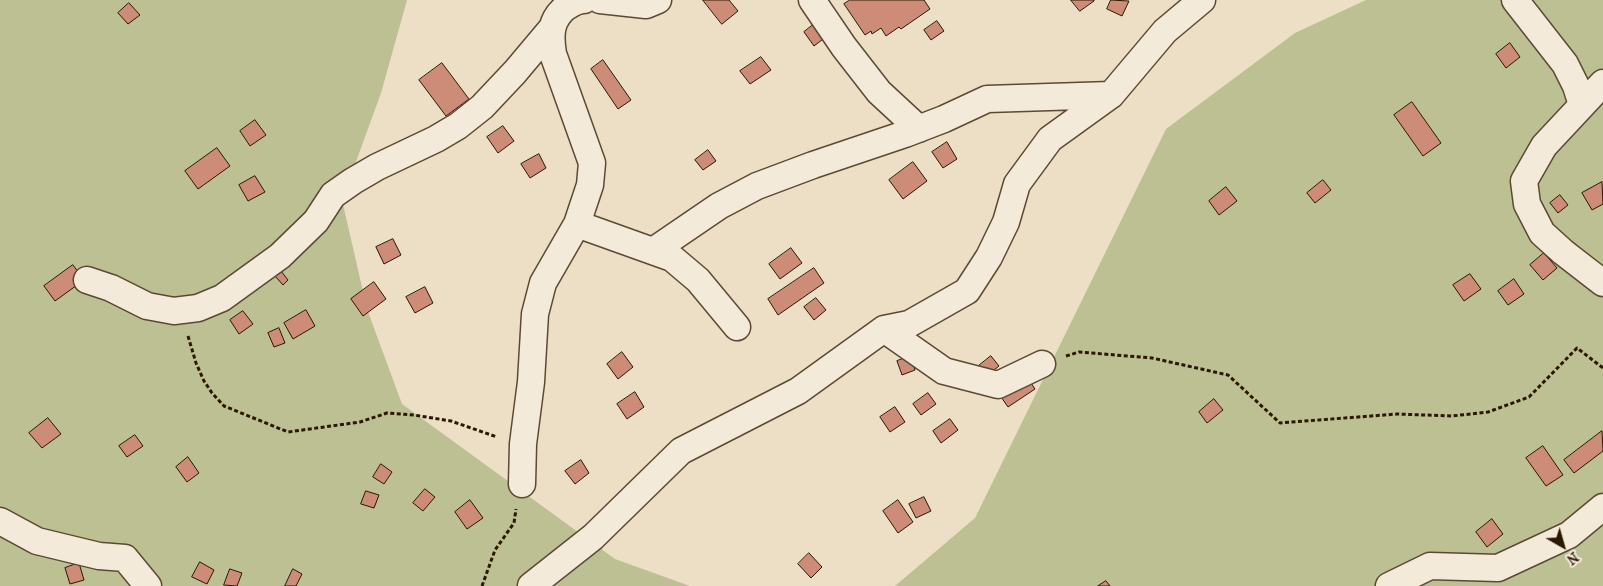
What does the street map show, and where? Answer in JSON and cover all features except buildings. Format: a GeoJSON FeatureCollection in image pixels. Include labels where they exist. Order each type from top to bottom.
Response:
{"type":"FeatureCollection","features":[{"type":"Feature","properties":{"kind":"street"},"geometry":{"type":"LineString","coordinates":[[522,484],[523,444],[531,382],[535,314],[544,283],[577,224],[590,185],[592,163],[553,54],[550,38],[556,18],[564,9],[577,0],[584,0]]}},
{"type":"Feature","properties":{"kind":"street"},"geometry":{"type":"LineString","coordinates":[[600,0],[646,5],[658,0]]}},
{"type":"Feature","properties":{"kind":"street"},"geometry":{"type":"LineString","coordinates":[[812,0],[879,92],[919,128]]}},
{"type":"Feature","properties":{"kind":"street"},"geometry":{"type":"LineString","coordinates":[[531,586],[593,537],[681,451],[798,391],[884,329],[909,324],[967,291],[990,257],[1002,231],[1016,184],[1050,139],[1110,95],[1165,31],[1202,0]]}},
{"type":"Feature","properties":{"kind":"street"},"geometry":{"type":"LineString","coordinates":[[1515,0],[1565,64],[1576,86],[1582,104]]}},
{"type":"Feature","properties":{"kind":"street"},"geometry":{"type":"LineString","coordinates":[[87,280],[111,288],[147,306],[174,312],[198,308],[222,298],[280,256],[316,221],[334,196],[354,181],[458,126],[488,100],[515,72],[552,28]]}},
{"type":"Feature","properties":{"kind":"street"},"geometry":{"type":"LineString","coordinates":[[1603,83],[1544,146],[1524,181],[1527,204],[1542,233],[1603,284]]}},
{"type":"Feature","properties":{"kind":"street"},"geometry":{"type":"LineString","coordinates":[[653,251],[719,206],[757,186],[919,128],[988,99],[1110,95]]}},
{"type":"Feature","properties":{"kind":"street"},"geometry":{"type":"LineString","coordinates":[[577,224],[672,258],[698,280],[737,327]]}},
{"type":"Feature","properties":{"kind":"street"},"geometry":{"type":"LineString","coordinates":[[884,329],[944,371],[998,385],[1042,364]]}},
{"type":"Feature","properties":{"kind":"street"},"geometry":{"type":"LineString","coordinates":[[1389,586],[1430,566],[1498,568],[1569,535],[1603,507]]}},
{"type":"Feature","properties":{"kind":"street"},"geometry":{"type":"LineString","coordinates":[[0,521],[37,541],[98,556],[125,558],[148,586]]}},
{"type":"Feature","properties":{"kind":"path"},"geometry":{"type":"LineString","coordinates":[[174,312],[186,331],[196,364],[212,394],[224,406],[258,421],[288,432],[360,422],[387,413],[414,415],[450,421],[488,435],[523,444]]}},
{"type":"Feature","properties":{"kind":"path"},"geometry":{"type":"LineString","coordinates":[[1042,364],[1079,352],[1152,358],[1228,374],[1280,423],[1397,414],[1452,416],[1488,412],[1529,397],[1577,348],[1603,368]]}},
{"type":"Feature","properties":{"kind":"path"},"geometry":{"type":"LineString","coordinates":[[482,586],[494,550],[514,523],[522,484]]}},
{"type":"Feature","properties":{"kind":"green space"},"geometry":{"type":"Polygon","coordinates":[[[0,0],[407,0],[381,93],[342,200],[367,309],[402,404],[615,559],[690,586],[0,586],[0,0]]]}},
{"type":"Feature","properties":{"kind":"green space"},"geometry":{"type":"Polygon","coordinates":[[[1366,0],[1603,0],[1603,586],[895,586],[975,518],[1166,129],[1295,33],[1366,0]]]}}]}
